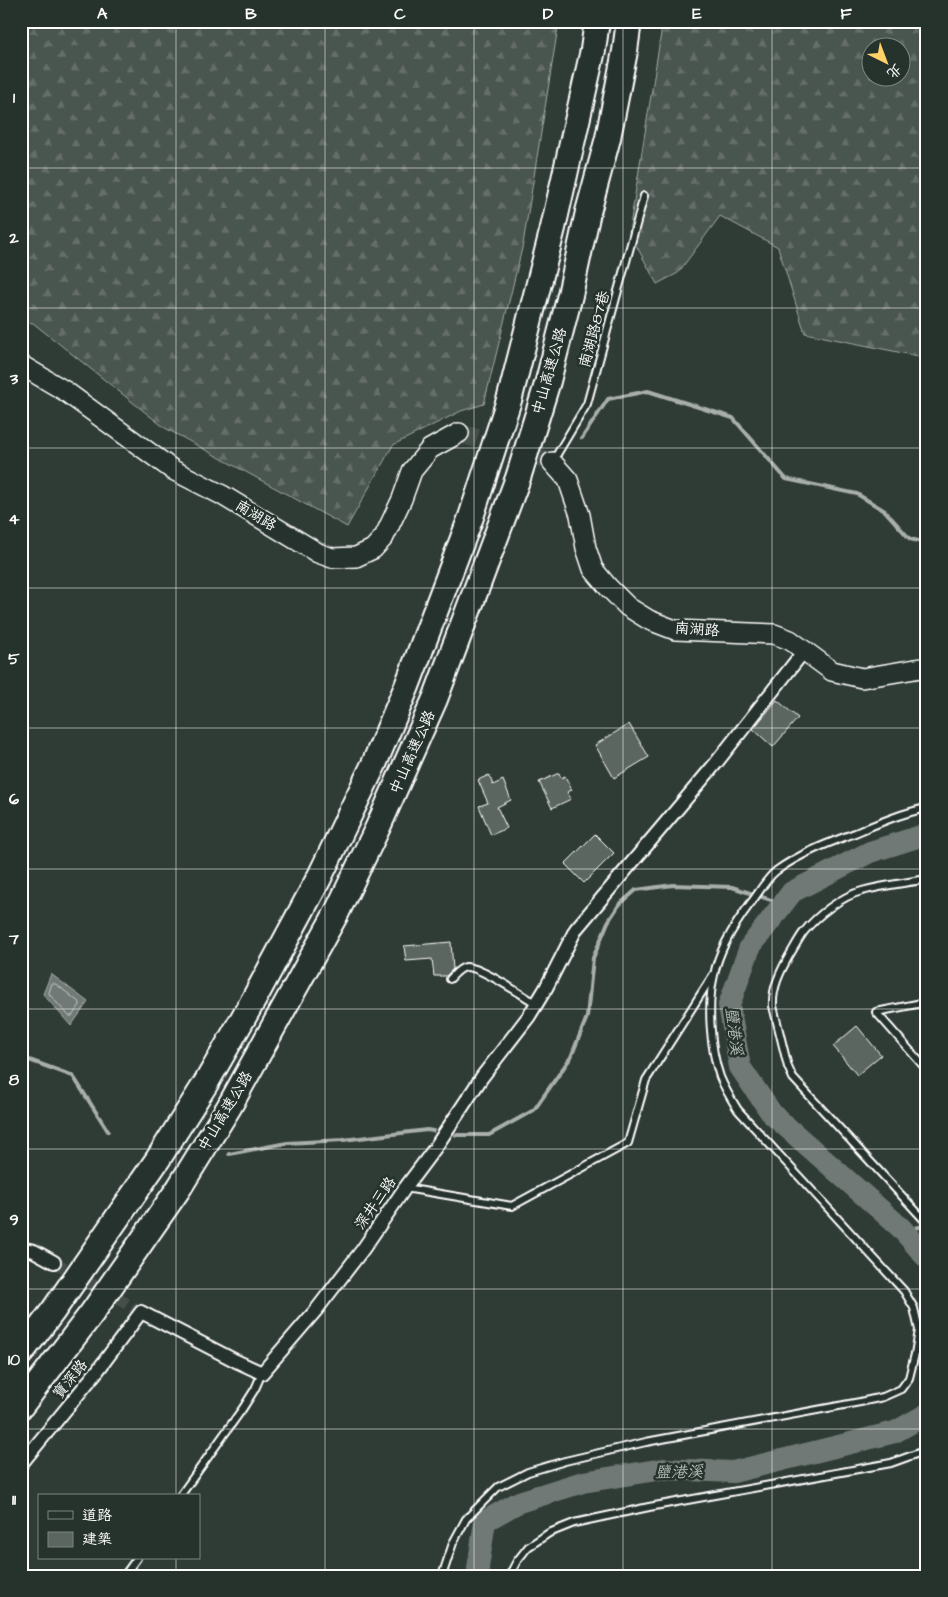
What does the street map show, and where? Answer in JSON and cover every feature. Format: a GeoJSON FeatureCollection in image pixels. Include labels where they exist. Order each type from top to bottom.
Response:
{"type":"FeatureCollection","features":[{"type":"Feature","properties":{"kind":"highway","name":"中山高速公路"},"geometry":{"type":"LineString","coordinates":[[21,1353],[53,1311],[136,1191],[206,1083],[319,878],[374,764],[407,686],[471,517],[510,397],[553,228],[593,50],[597,21]]}},
{"type":"Feature","properties":{"kind":"highway","name":"中山高速公路"},"geometry":{"type":"LineString","coordinates":[[21,1406],[92,1313],[179,1188],[229,1107],[336,914],[378,827],[435,700],[518,478],[548,381],[570,295],[588,212],[608,138],[629,21]]}},
{"type":"Feature","properties":{"kind":"street","name":"南湖路"},"geometry":{"type":"LineString","coordinates":[[21,365],[65,391],[173,470],[229,499],[318,553],[332,558],[356,557],[373,549],[384,537],[402,499],[412,471],[430,449],[459,433]]}},
{"type":"Feature","properties":{"kind":"street","name":"南湖路"},"geometry":{"type":"LineString","coordinates":[[552,462],[568,480],[580,515],[586,548],[593,569],[628,607],[649,620],[675,630],[774,634],[790,640],[832,671],[862,678],[927,667]]}},
{"type":"Feature","properties":{"kind":"street","name":"深井三路"},"geometry":{"type":"LineString","coordinates":[[262,1372],[317,1309],[363,1249],[435,1148],[482,1077],[513,1039],[537,1004],[576,930],[716,763],[804,651]]}},
{"type":"Feature","properties":{"kind":"street"},"geometry":{"type":"LineString","coordinates":[[21,1248],[34,1251],[54,1262]]}},
{"type":"Feature","properties":{"kind":"street","name":"寶深路"},"geometry":{"type":"LineString","coordinates":[[21,1464],[98,1370],[141,1312],[236,1361],[262,1372]]}},
{"type":"Feature","properties":{"kind":"lane","name":"南湖路87巷"},"geometry":{"type":"LineString","coordinates":[[552,462],[587,404],[644,196]]}},
{"type":"Feature","properties":{"kind":"lane"},"geometry":{"type":"LineString","coordinates":[[405,1188],[512,1206],[628,1143],[646,1080],[714,974],[738,920],[767,879],[794,859],[827,844],[906,812],[927,808]]}},
{"type":"Feature","properties":{"kind":"lane"},"geometry":{"type":"LineString","coordinates":[[927,878],[861,891],[834,905],[803,933],[781,970],[772,996],[788,1067],[793,1078],[927,1224]]}},
{"type":"Feature","properties":{"kind":"lane"},"geometry":{"type":"LineString","coordinates":[[450,979],[459,970],[466,967],[482,971],[537,1004]]}},
{"type":"Feature","properties":{"kind":"lane"},"geometry":{"type":"LineString","coordinates":[[442,1576],[453,1543],[466,1519],[498,1487],[528,1472],[565,1460],[646,1442],[884,1397],[901,1389],[909,1378],[916,1354],[919,1330],[911,1301],[738,1110],[729,1096],[714,1056],[710,1011],[714,974]]}},
{"type":"Feature","properties":{"kind":"lane"},"geometry":{"type":"LineString","coordinates":[[927,1002],[876,1012],[927,1070]]}},
{"type":"Feature","properties":{"kind":"lane"},"geometry":{"type":"LineString","coordinates":[[181,1494],[244,1408],[262,1372]]}},
{"type":"Feature","properties":{"kind":"lane"},"geometry":{"type":"LineString","coordinates":[[509,1576],[517,1561],[528,1547],[549,1533],[574,1523],[649,1507],[891,1462],[927,1450]]}},
{"type":"Feature","properties":{"kind":"lane"},"geometry":{"type":"LineString","coordinates":[[124,1576],[136,1560]]}},
{"type":"Feature","properties":{"kind":"green space"},"geometry":{"type":"Polygon","coordinates":[[[21,21],[559,21],[523,244],[484,404],[461,411],[393,445],[347,527],[165,428],[33,323],[21,321],[21,21]]]}},
{"type":"Feature","properties":{"kind":"green space"},"geometry":{"type":"Polygon","coordinates":[[[663,21],[927,21],[927,358],[805,333],[778,247],[720,216],[678,273],[657,284],[629,232],[663,21]]]}},
{"type":"Feature","properties":{"kind":"water"},"geometry":{"type":"Polygon","coordinates":[[[51,974],[88,1002],[71,1026],[43,994],[51,974]]]}},
{"type":"Feature","properties":{"kind":"building"},"geometry":{"type":"Polygon","coordinates":[[[777,700],[798,718],[773,747],[753,729],[777,700]]]}},
{"type":"Feature","properties":{"kind":"building"},"geometry":{"type":"Polygon","coordinates":[[[629,724],[649,757],[614,778],[595,745],[629,724]]]}},
{"type":"Feature","properties":{"kind":"building"},"geometry":{"type":"Polygon","coordinates":[[[559,773],[561,778],[565,776],[572,790],[567,792],[571,799],[552,808],[539,782],[559,773]]]}},
{"type":"Feature","properties":{"kind":"building"},"geometry":{"type":"Polygon","coordinates":[[[489,775],[493,785],[503,780],[511,800],[497,807],[507,828],[491,835],[479,806],[488,803],[478,780],[489,775]]]}},
{"type":"Feature","properties":{"kind":"building"},"geometry":{"type":"Polygon","coordinates":[[[595,834],[614,853],[584,883],[565,864],[595,834]]]}},
{"type":"Feature","properties":{"kind":"building"},"geometry":{"type":"Polygon","coordinates":[[[451,942],[453,969],[446,976],[434,976],[432,959],[406,961],[404,946],[451,942]]]}},
{"type":"Feature","properties":{"kind":"building"},"geometry":{"type":"Polygon","coordinates":[[[857,1026],[881,1055],[857,1075],[833,1046],[857,1026]]]}},
{"type":"Feature","properties":{"kind":"waterway"},"geometry":{"type":"LineString","coordinates":[[582,438],[608,399],[648,391],[733,418],[786,479],[857,494],[885,511],[910,539],[927,543]]}},
{"type":"Feature","properties":{"kind":"waterway","name":"鹽港溪"},"geometry":{"type":"LineString","coordinates":[[927,834],[870,852],[792,892],[750,947],[729,1005],[740,1067],[772,1114],[901,1228],[927,1258]]}},
{"type":"Feature","properties":{"kind":"waterway"},"geometry":{"type":"LineString","coordinates":[[456,1135],[489,1135],[534,1110],[571,1057],[587,1017],[593,958],[608,922],[619,905],[636,890],[673,885],[732,887],[783,904]]}},
{"type":"Feature","properties":{"kind":"waterway"},"geometry":{"type":"LineString","coordinates":[[21,1057],[73,1076],[108,1131]]}},
{"type":"Feature","properties":{"kind":"waterway"},"geometry":{"type":"LineString","coordinates":[[229,1154],[287,1143],[343,1140],[427,1130],[433,1131]]}},
{"type":"Feature","properties":{"kind":"waterway"},"geometry":{"type":"LineString","coordinates":[[904,1231],[927,1225]]}},
{"type":"Feature","properties":{"kind":"waterway","name":"鹽港溪"},"geometry":{"type":"LineString","coordinates":[[479,1576],[478,1568],[485,1521],[519,1502],[583,1482],[663,1469],[733,1472],[895,1432],[927,1414]]}},
{"type":"Feature","properties":{"kind":"tunnel"},"geometry":{"type":"LineString","coordinates":[[459,433],[552,462]]}},
{"type":"Feature","properties":{"kind":"tunnel"},"geometry":{"type":"LineString","coordinates":[[54,1262],[141,1312]]}}]}
